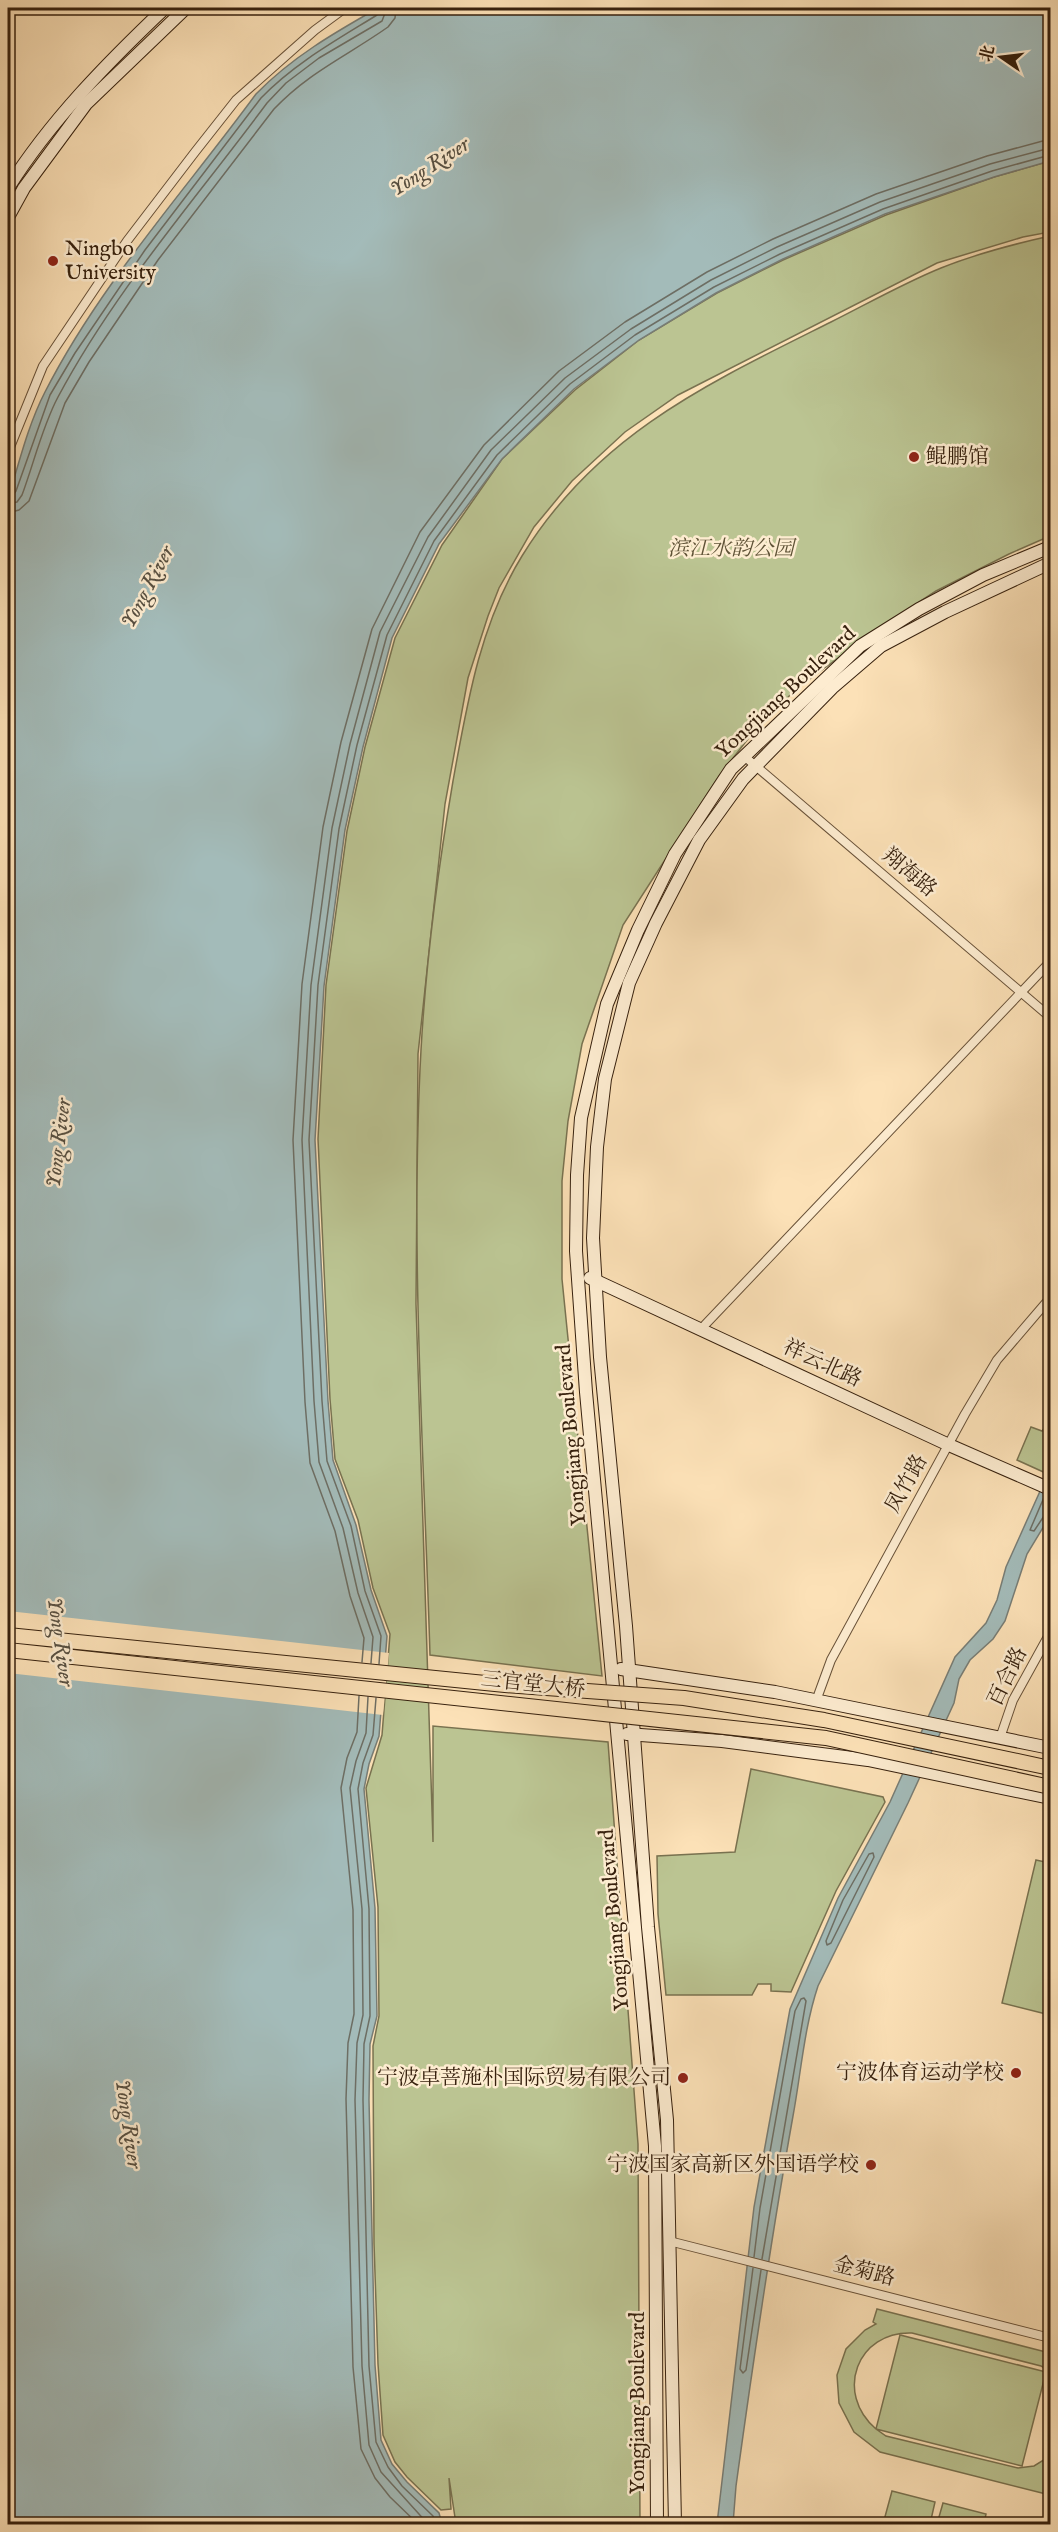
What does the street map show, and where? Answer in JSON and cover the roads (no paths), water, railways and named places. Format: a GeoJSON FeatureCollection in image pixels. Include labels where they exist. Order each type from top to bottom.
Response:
{"type":"FeatureCollection","features":[{"type":"Feature","properties":{"kind":"main road"},"geometry":{"type":"LineString","coordinates":[[8,188],[65,112],[118,52],[165,8]]}},
{"type":"Feature","properties":{"kind":"main road"},"geometry":{"type":"LineString","coordinates":[[8,217],[24,188],[86,104],[186,8]]}},
{"type":"Feature","properties":{"kind":"main road","name":"Yongjiang Boulevard"},"geometry":{"type":"LineString","coordinates":[[657,2524],[655,2146],[586,1392],[578,1272],[577,1175],[581,1118],[607,1004],[638,930],[675,854],[731,769],[860,646],[919,609],[965,585],[1050,547]]}},
{"type":"Feature","properties":{"kind":"main road","name":"Yongjiang Boulevard"},"geometry":{"type":"LineString","coordinates":[[675,2524],[666,2120],[595,1280],[593,1227],[597,1147],[603,1090],[629,983],[699,840],[743,779],[832,688],[881,646],[945,612],[1050,563]]}},
{"type":"Feature","properties":{"kind":"main road","name":"祥云北路"},"geometry":{"type":"LineString","coordinates":[[578,1272],[949,1445],[1050,1489]]}},
{"type":"Feature","properties":{"kind":"main road","name":"三官堂大桥"},"geometry":{"type":"LineString","coordinates":[[8,1635],[493,1684],[684,1698],[824,1720],[1050,1768]]}},
{"type":"Feature","properties":{"kind":"main road","name":"三官堂大桥"},"geometry":{"type":"LineString","coordinates":[[8,1650],[826,1738],[1050,1787]]}},
{"type":"Feature","properties":{"kind":"main road"},"geometry":{"type":"LineString","coordinates":[[611,1668],[816,1701],[1050,1748]]}},
{"type":"Feature","properties":{"kind":"main road"},"geometry":{"type":"LineString","coordinates":[[616,1734],[633,1733],[733,1742],[868,1760],[1050,1798]]}},
{"type":"Feature","properties":{"kind":"street"},"geometry":{"type":"LineString","coordinates":[[8,452],[43,366],[127,241],[236,99],[315,30],[345,8]]}},
{"type":"Feature","properties":{"kind":"street","name":"翔海路"},"geometry":{"type":"LineString","coordinates":[[744,756],[1050,1017]]}},
{"type":"Feature","properties":{"kind":"street"},"geometry":{"type":"LineString","coordinates":[[701,1329],[1050,962]]}},
{"type":"Feature","properties":{"kind":"street","name":"凤竹路"},"geometry":{"type":"LineString","coordinates":[[816,1701],[831,1659],[997,1360],[1050,1298]]}},
{"type":"Feature","properties":{"kind":"street","name":"百合路"},"geometry":{"type":"LineString","coordinates":[[1000,1738],[1013,1700],[1050,1633]]}},
{"type":"Feature","properties":{"kind":"street","name":"金菊路"},"geometry":{"type":"LineString","coordinates":[[669,2241],[1050,2338]]}},
{"type":"Feature","properties":{"kind":"water","name":"Yong River"},"geometry":{"type":"Polygon","coordinates":[[[378,8],[1050,8],[1050,161],[994,177],[885,214],[783,259],[716,293],[639,340],[574,389],[502,459],[439,544],[392,638],[363,747],[345,830],[324,986],[315,1140],[333,1460],[356,1525],[371,1590],[387,1636],[379,1736],[369,1764],[364,1789],[375,1908],[377,2016],[370,2044],[369,2100],[375,2365],[381,2440],[392,2464],[439,2513],[442,2524],[8,2524],[8,499],[29,431],[45,392],[91,314],[144,239],[256,94],[299,57],[378,8]]]}},
{"type":"Feature","properties":{"kind":"water"},"geometry":{"type":"Polygon","coordinates":[[[1050,1469],[1050,1516],[1027,1554],[1005,1621],[993,1639],[970,1660],[959,1679],[954,1703],[908,1803],[818,1986],[806,2034],[770,2254],[736,2486],[733,2524],[717,2524],[754,2207],[790,2009],[838,1898],[890,1802],[955,1657],[986,1623],[997,1600],[1006,1567],[1050,1469]]]}},
{"type":"Feature","properties":{"kind":"place","name":"Ningbo University"},"geometry":{"type":"Point","coordinates":[53,261]}},
{"type":"Feature","properties":{"kind":"place","name":"鲲鹏馆"},"geometry":{"type":"Point","coordinates":[914,457]}},
{"type":"Feature","properties":{"kind":"place","name":"宁波体育运动学校"},"geometry":{"type":"Point","coordinates":[1016,2073]}},
{"type":"Feature","properties":{"kind":"place","name":"宁波卓菩施朴国际贸易有限公司"},"geometry":{"type":"Point","coordinates":[683,2078]}},
{"type":"Feature","properties":{"kind":"place","name":"宁波国家高新区外国语学校"},"geometry":{"type":"Point","coordinates":[871,2165]}},
{"type":"Feature","properties":{"kind":"park label","name":"滨江水韵公园"},"geometry":{"type":"Point","coordinates":[731,549]}}]}
